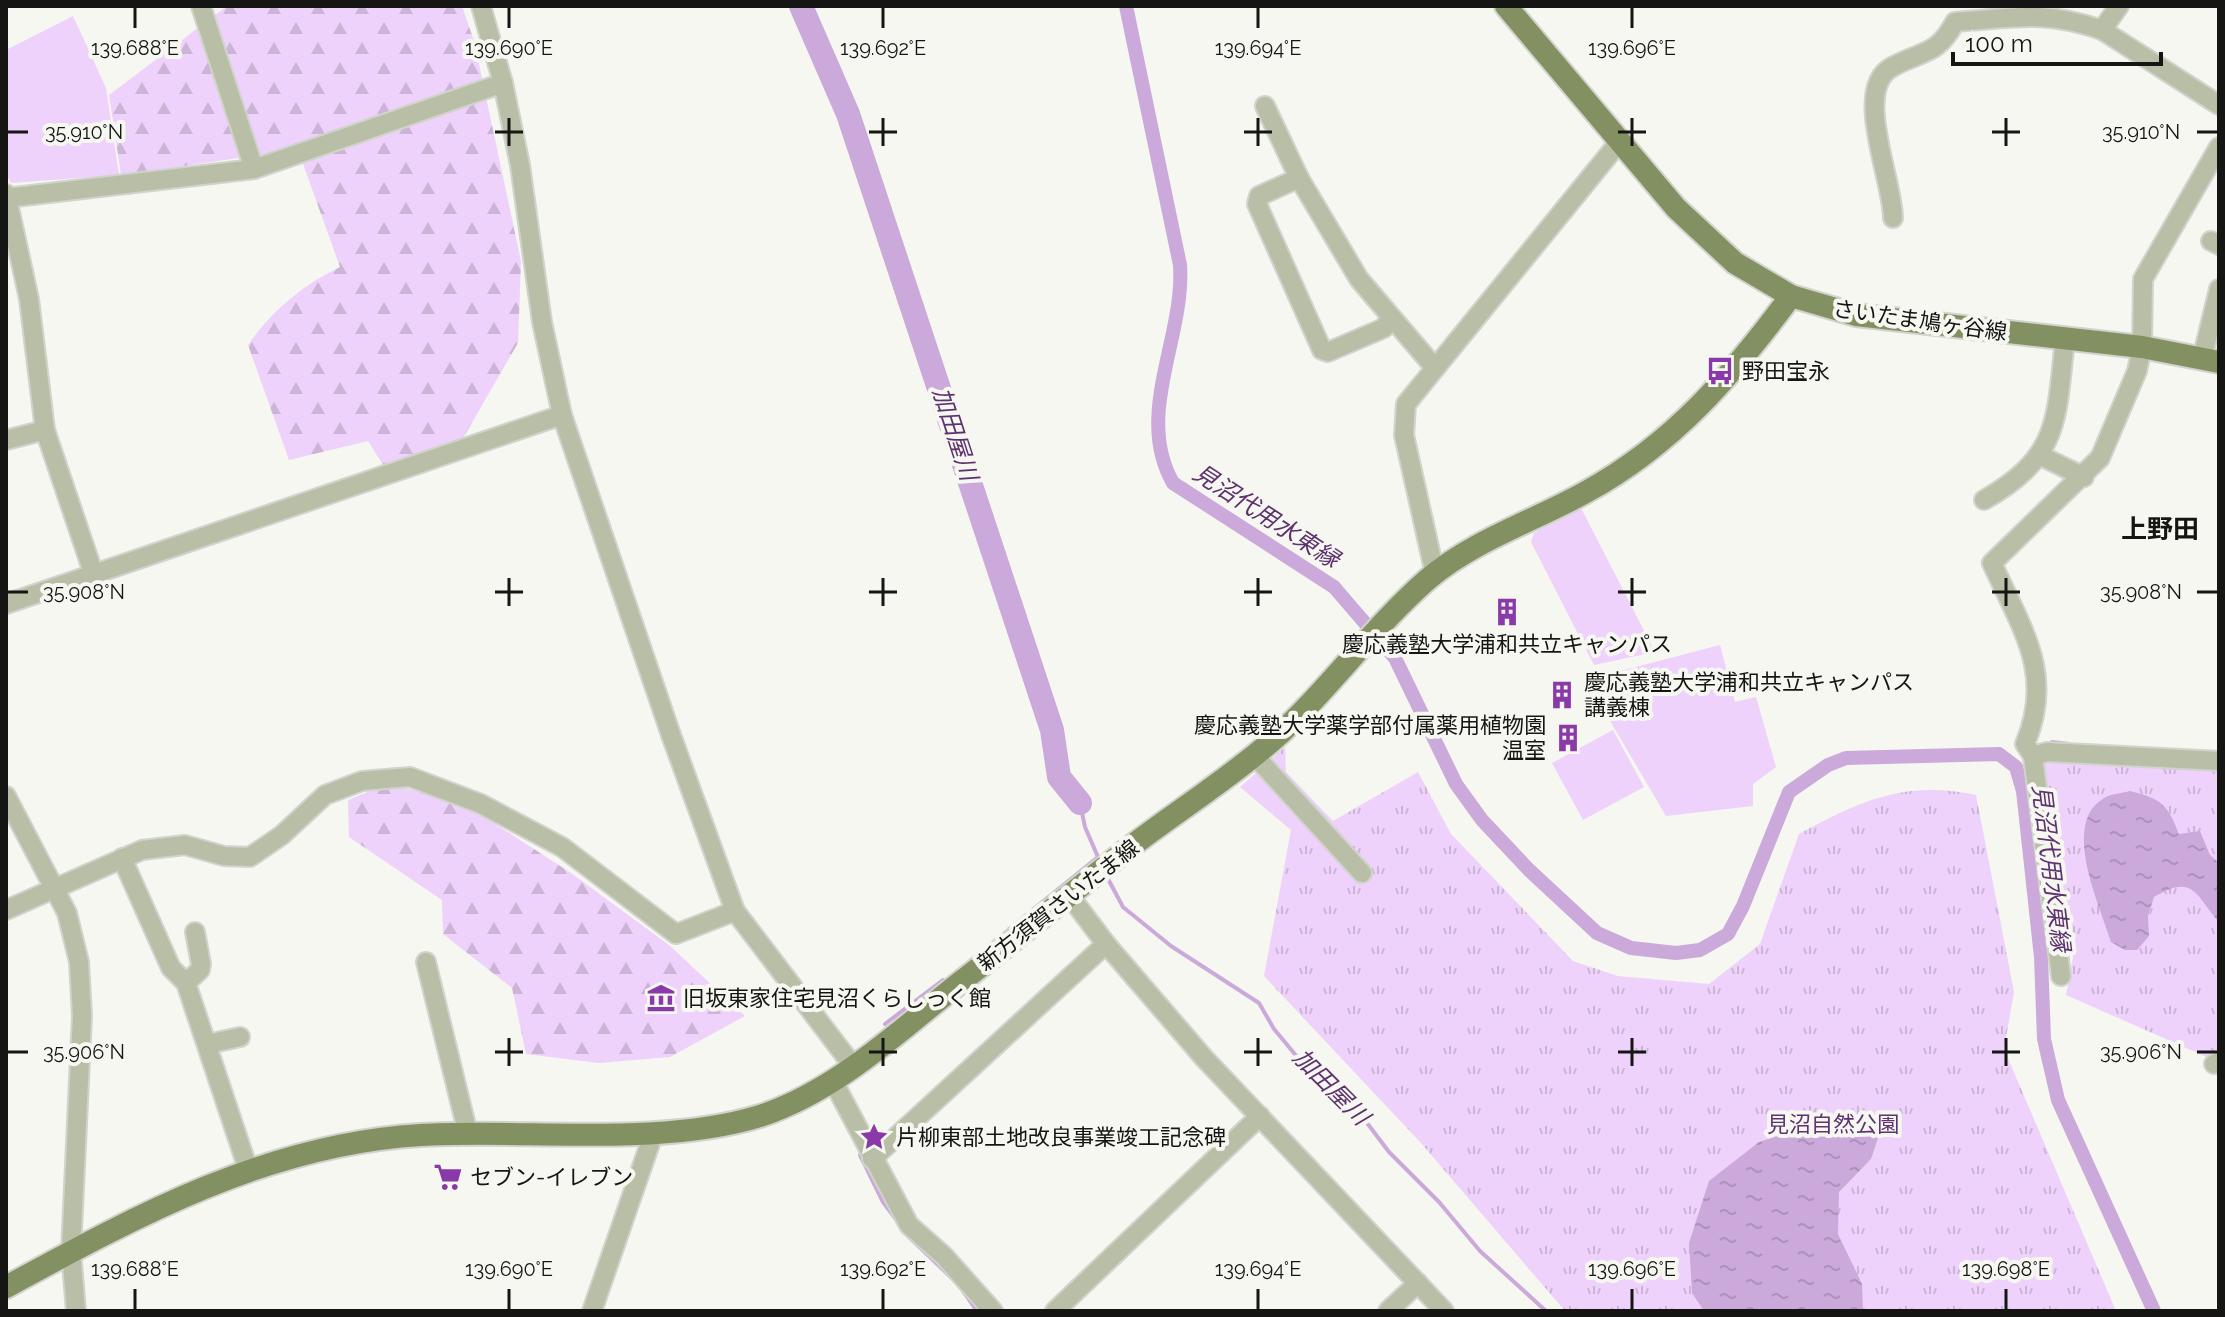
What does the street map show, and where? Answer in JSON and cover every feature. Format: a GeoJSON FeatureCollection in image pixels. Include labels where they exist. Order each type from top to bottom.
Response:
{"type":"FeatureCollection","features":[{"type":"Feature","properties":{"kind":"main road","name":"さいたま鳩ヶ谷線"},"geometry":{"type":"LineString","coordinates":[[1506,6],[1710,243],[1749,272],[1791,296],[1856,315],[2142,347],[2210,360]]}},
{"type":"Feature","properties":{"kind":"main road","name":"新方須賀さいたま線"},"geometry":{"type":"LineString","coordinates":[[6,1287],[170,1200],[248,1169],[334,1146],[417,1135],[654,1132],[766,1114],[833,1081],[1069,895],[1255,756],[1301,714],[1385,622],[1435,574],[1479,546],[1608,480],[1656,447],[1718,389],[1791,296]]}},
{"type":"Feature","properties":{"kind":"street"},"geometry":{"type":"LineString","coordinates":[[201,6],[254,169]]}},
{"type":"Feature","properties":{"kind":"street"},"geometry":{"type":"LineString","coordinates":[[481,6],[503,83],[520,165],[542,322],[562,415],[735,911],[853,1066]]}},
{"type":"Feature","properties":{"kind":"street"},"geometry":{"type":"LineString","coordinates":[[2102,30],[2119,6]]}},
{"type":"Feature","properties":{"kind":"street"},"geometry":{"type":"LineString","coordinates":[[1893,218],[1874,105],[1875,84],[1882,74],[1933,51],[1944,42],[1955,22],[2043,15],[2102,30],[2219,105]]}},
{"type":"Feature","properties":{"kind":"street"},"geometry":{"type":"LineString","coordinates":[[94,575],[45,430],[29,299],[7,196],[254,169],[503,83]]}},
{"type":"Feature","properties":{"kind":"street"},"geometry":{"type":"LineString","coordinates":[[1265,106],[1299,178],[1359,279],[1390,319],[1435,368]]}},
{"type":"Feature","properties":{"kind":"street"},"geometry":{"type":"LineString","coordinates":[[1435,574],[1402,419],[1406,404],[1620,141]]}},
{"type":"Feature","properties":{"kind":"street"},"geometry":{"type":"LineString","coordinates":[[2061,976],[2033,756],[2025,744],[2035,721],[2038,700],[2034,656],[1992,563],[2084,477],[2115,428],[2137,371],[2142,347],[2143,279],[2219,147]]}},
{"type":"Feature","properties":{"kind":"street"},"geometry":{"type":"LineString","coordinates":[[1299,178],[1259,196],[1257,204],[1322,350],[1328,352],[1384,328],[1390,319]]}},
{"type":"Feature","properties":{"kind":"street"},"geometry":{"type":"LineString","coordinates":[[2210,360],[2219,289]]}},
{"type":"Feature","properties":{"kind":"street"},"geometry":{"type":"LineString","coordinates":[[1984,500],[2016,482],[2039,455],[2056,414],[2065,339]]}},
{"type":"Feature","properties":{"kind":"street"},"geometry":{"type":"LineString","coordinates":[[6,604],[562,415]]}},
{"type":"Feature","properties":{"kind":"street"},"geometry":{"type":"LineString","coordinates":[[6,440],[45,430]]}},
{"type":"Feature","properties":{"kind":"street"},"geometry":{"type":"LineString","coordinates":[[2039,455],[2084,477]]}},
{"type":"Feature","properties":{"kind":"street"},"geometry":{"type":"LineString","coordinates":[[2033,756],[2047,752],[2219,761]]}},
{"type":"Feature","properties":{"kind":"street"},"geometry":{"type":"LineString","coordinates":[[1255,756],[1362,873]]}},
{"type":"Feature","properties":{"kind":"street"},"geometry":{"type":"LineString","coordinates":[[6,910],[142,850],[174,845],[238,859],[250,857],[282,835],[325,795],[362,781],[410,777],[481,804],[562,847],[676,934],[735,911]]}},
{"type":"Feature","properties":{"kind":"street"},"geometry":{"type":"LineString","coordinates":[[6,796],[54,888],[75,939],[81,986],[71,1251],[76,1311]]}},
{"type":"Feature","properties":{"kind":"street"},"geometry":{"type":"LineString","coordinates":[[122,858],[171,968],[186,983],[248,1169]]}},
{"type":"Feature","properties":{"kind":"street"},"geometry":{"type":"LineString","coordinates":[[1069,895],[1106,944],[1260,1116],[1444,1311]]}},
{"type":"Feature","properties":{"kind":"street"},"geometry":{"type":"LineString","coordinates":[[186,983],[200,970],[195,932]]}},
{"type":"Feature","properties":{"kind":"street"},"geometry":{"type":"LineString","coordinates":[[872,1159],[1106,944]]}},
{"type":"Feature","properties":{"kind":"street"},"geometry":{"type":"LineString","coordinates":[[426,962],[468,1134]]}},
{"type":"Feature","properties":{"kind":"street"},"geometry":{"type":"LineString","coordinates":[[208,1044],[240,1037]]}},
{"type":"Feature","properties":{"kind":"street"},"geometry":{"type":"LineString","coordinates":[[833,1081],[909,1225],[944,1256],[993,1311]]}},
{"type":"Feature","properties":{"kind":"street"},"geometry":{"type":"LineString","coordinates":[[1055,1311],[1260,1116]]}},
{"type":"Feature","properties":{"kind":"street"},"geometry":{"type":"LineString","coordinates":[[598,1307],[654,1132]]}},
{"type":"Feature","properties":{"kind":"street"},"geometry":{"type":"LineString","coordinates":[[1388,1311],[1418,1283]]}},
{"type":"Feature","properties":{"kind":"green space"},"geometry":{"type":"Polygon","coordinates":[[[227,6],[462,6],[474,41],[521,261],[518,343],[462,440],[385,468],[368,441],[289,460],[248,345],[289,300],[340,267],[302,161],[273,153],[121,175],[109,95],[227,6]]]}},
{"type":"Feature","properties":{"kind":"green space"},"geometry":{"type":"Polygon","coordinates":[[[73,16],[106,88],[119,175],[11,183],[6,174],[6,50],[73,16]]]}},
{"type":"Feature","properties":{"kind":"green space"},"geometry":{"type":"Polygon","coordinates":[[[1581,508],[1655,652],[1594,665],[1531,542],[1534,533],[1581,508]]]}},
{"type":"Feature","properties":{"kind":"green space"},"geometry":{"type":"Polygon","coordinates":[[[1720,645],[1735,702],[1756,697],[1776,767],[1753,784],[1753,806],[1666,816],[1586,680],[1720,645]]]}},
{"type":"Feature","properties":{"kind":"green space"},"geometry":{"type":"Polygon","coordinates":[[[1613,730],[1644,787],[1583,820],[1552,763],[1613,730]]]}},
{"type":"Feature","properties":{"kind":"green space","name":"見沼自然公園"},"geometry":{"type":"Polygon","coordinates":[[[1285,747],[1286,772],[1333,821],[1418,772],[1451,834],[1573,961],[1618,976],[1709,984],[1760,944],[1799,834],[1842,812],[1884,796],[1927,790],[1976,795],[2014,992],[2004,1049],[2116,1311],[1565,1311],[1421,1143],[1264,976],[1291,830],[1240,787],[1285,747]]]}},
{"type":"Feature","properties":{"kind":"green space"},"geometry":{"type":"Polygon","coordinates":[[[2051,758],[2219,766],[2219,1055],[2209,1058],[2066,995],[2073,957],[2043,767],[2051,758]]]}},
{"type":"Feature","properties":{"kind":"green space"},"geometry":{"type":"Polygon","coordinates":[[[387,784],[458,800],[571,873],[669,945],[745,1016],[670,1057],[599,1063],[526,1054],[512,988],[443,934],[442,900],[349,837],[348,800],[387,784]]]}},
{"type":"Feature","properties":{"kind":"water"},"geometry":{"type":"Polygon","coordinates":[[[2130,791],[2162,804],[2179,834],[2200,831],[2210,855],[2219,863],[2219,922],[2187,887],[2168,890],[2154,897],[2148,916],[2149,936],[2137,950],[2125,950],[2111,942],[2092,886],[2084,844],[2085,825],[2092,809],[2106,797],[2130,791]]]}},
{"type":"Feature","properties":{"kind":"water"},"geometry":{"type":"Polygon","coordinates":[[[1836,1117],[1872,1123],[1878,1138],[1871,1159],[1839,1192],[1838,1234],[1862,1284],[1863,1311],[1704,1311],[1692,1293],[1689,1243],[1709,1181],[1759,1142],[1836,1117]]]}},
{"type":"Feature","properties":{"kind":"waterway","name":"加田屋川"},"geometry":{"type":"LineString","coordinates":[[801,6],[848,114],[1052,730],[1059,777],[1080,803]]}},
{"type":"Feature","properties":{"kind":"waterway","name":"見沼代用水東縁"},"geometry":{"type":"LineString","coordinates":[[1126,6],[1180,265],[1180,292],[1159,403],[1158,430],[1162,457],[1173,483],[1334,587],[1395,658],[1456,784],[1482,820],[1529,870],[1597,933],[1631,948],[1676,953],[1700,950],[1728,934],[1743,906],[1789,792],[1828,765],[1846,758],[1999,754],[2016,767],[2023,791],[2041,957],[2044,1039],[2058,1100],[2154,1311]]}},
{"type":"Feature","properties":{"kind":"waterway"},"geometry":{"type":"LineString","coordinates":[[2052,742],[2069,744]]}},
{"type":"Feature","properties":{"kind":"waterway","name":"加田屋川"},"geometry":{"type":"LineString","coordinates":[[1080,803],[1085,827],[1098,857]]}},
{"type":"Feature","properties":{"kind":"waterway","name":"見沼代用水東縁"},"geometry":{"type":"LineString","coordinates":[[1009,929],[1098,857]]}},
{"type":"Feature","properties":{"kind":"waterway","name":"加田屋川"},"geometry":{"type":"LineString","coordinates":[[1107,877],[1123,907],[1171,946],[1259,1003],[1274,1029],[1308,1070],[1358,1111],[1389,1152],[1439,1202],[1480,1251],[1546,1311]]}},
{"type":"Feature","properties":{"kind":"waterway","name":"見沼代用水東縁"},"geometry":{"type":"LineString","coordinates":[[885,1024],[943,980]]}},
{"type":"Feature","properties":{"kind":"waterway","name":"見沼代用水東縁"},"geometry":{"type":"LineString","coordinates":[[860,1155],[883,1202],[898,1222]]}},
{"type":"Feature","properties":{"kind":"waterway","name":"見沼代用水東縁"},"geometry":{"type":"LineString","coordinates":[[908,1236],[959,1285],[977,1311]]}},
{"type":"Feature","properties":{"kind":"place","name":"野田宝永"},"geometry":{"type":"Point","coordinates":[1720,371]}},
{"type":"Feature","properties":{"kind":"place","name":"慶応義塾大学浦和共立キャンパス"},"geometry":{"type":"Point","coordinates":[1507,612]}},
{"type":"Feature","properties":{"kind":"place","name":"慶応義塾大学浦和共立キャンパス 講義棟"},"geometry":{"type":"Point","coordinates":[1562,695]}},
{"type":"Feature","properties":{"kind":"place","name":"慶応義塾大学薬学部付属薬用植物園 温室"},"geometry":{"type":"Point","coordinates":[1568,738]}},
{"type":"Feature","properties":{"kind":"place","name":"旧坂東家住宅見沼くらしっく館"},"geometry":{"type":"Point","coordinates":[661,998]}},
{"type":"Feature","properties":{"kind":"place","name":"片柳東部土地改良事業竣工記念碑"},"geometry":{"type":"Point","coordinates":[874,1137]}},
{"type":"Feature","properties":{"kind":"place","name":"セブン-イレブン"},"geometry":{"type":"Point","coordinates":[448,1177]}},
{"type":"Feature","properties":{"kind":"district","name":"上野田"},"geometry":{"type":"Point","coordinates":[2160,529]}}]}
